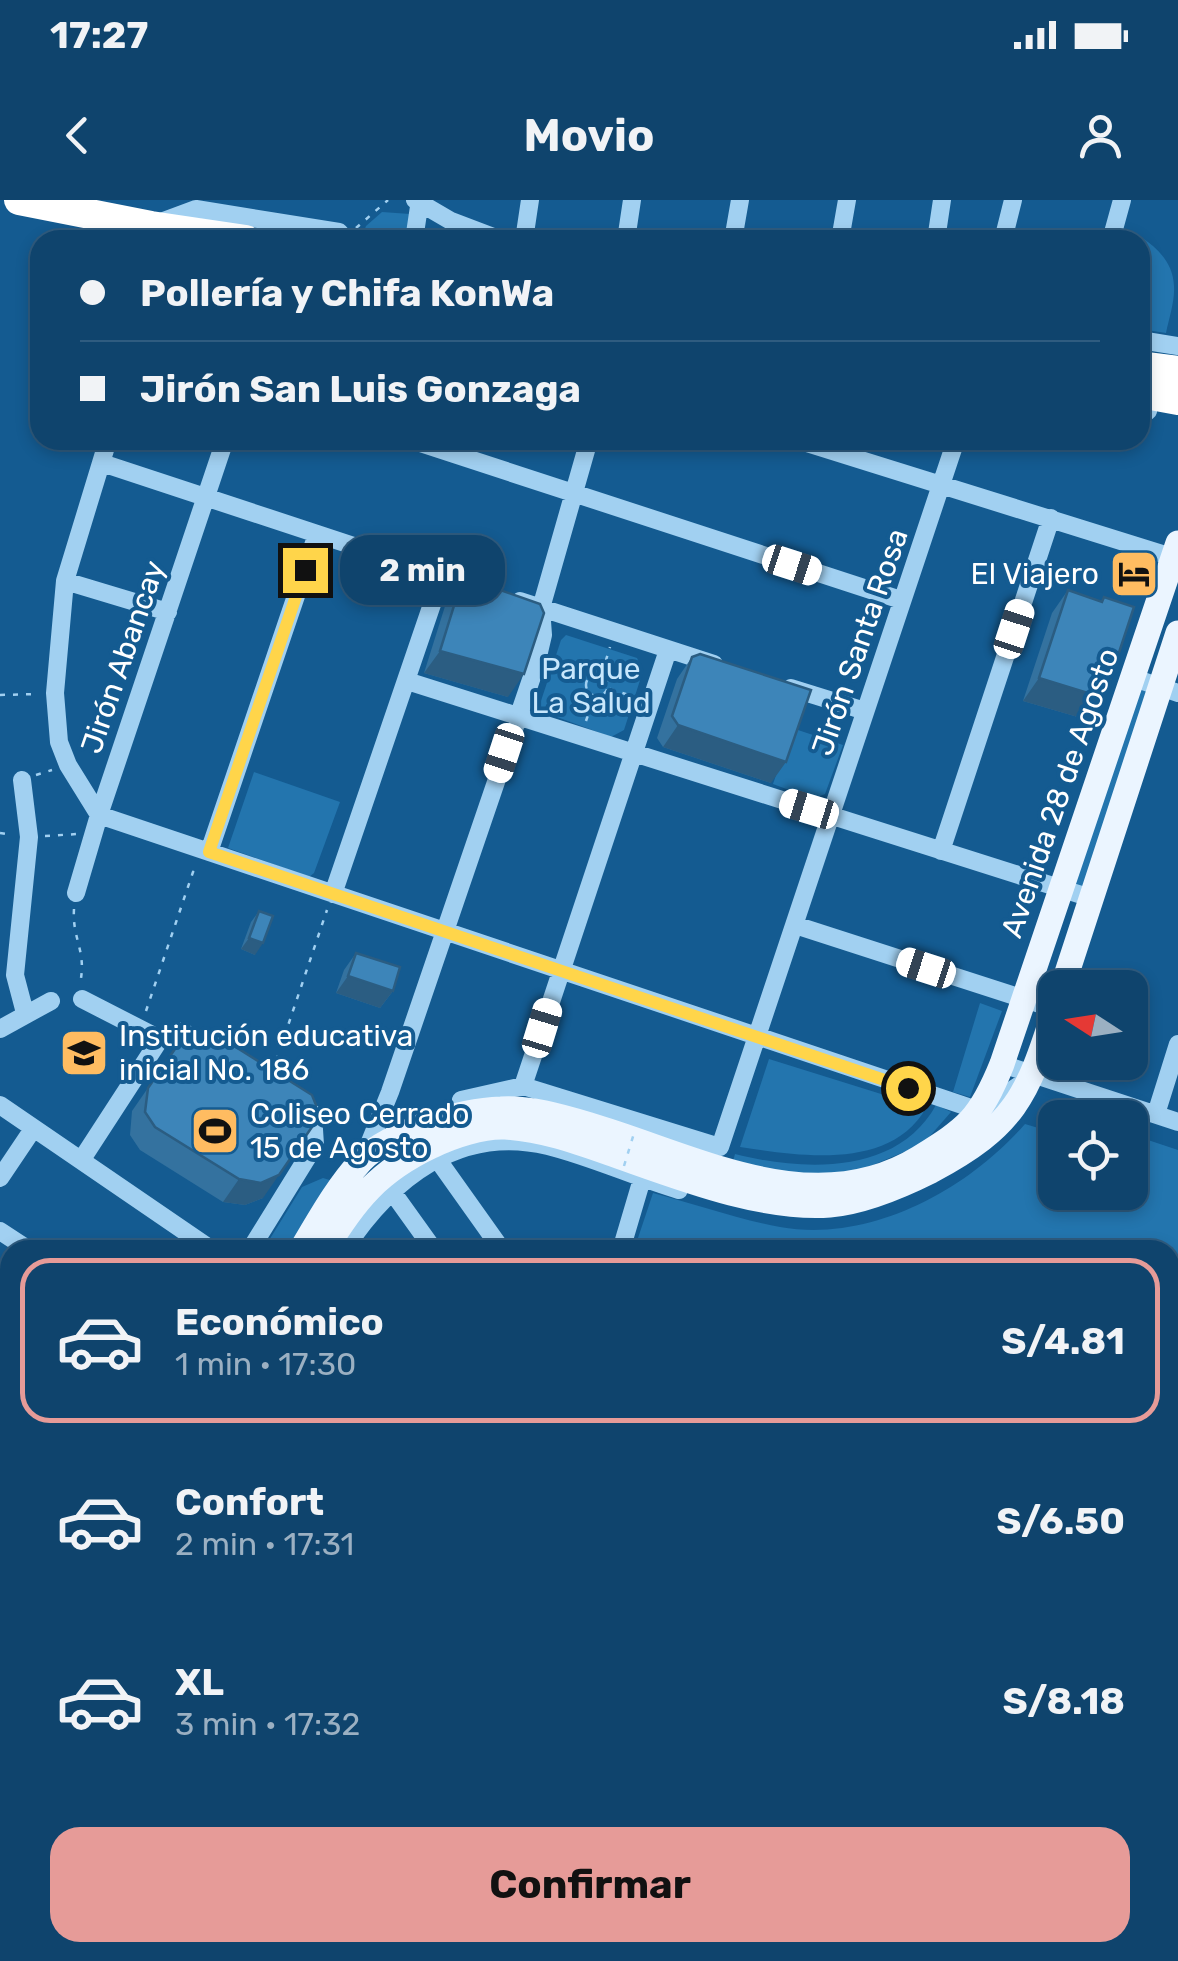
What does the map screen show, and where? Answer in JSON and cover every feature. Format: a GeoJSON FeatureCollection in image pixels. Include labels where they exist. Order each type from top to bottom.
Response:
{"type":"FeatureCollection","features":[{"type":"Feature","properties":{"kind":"highway"},"geometry":{"type":"LineString","coordinates":[[19,200],[151,230]]}},
{"type":"Feature","properties":{"kind":"highway"},"geometry":{"type":"LineString","coordinates":[[1150,367],[1178,371]]}},
{"type":"Feature","properties":{"kind":"highway"},"geometry":{"type":"LineString","coordinates":[[1150,396],[1178,388]]}},
{"type":"Feature","properties":{"kind":"highway"},"geometry":{"type":"LineString","coordinates":[[1150,398],[1178,400]]}},
{"type":"Feature","properties":{"kind":"main road","name":"Avenida 28 de Agosto"},"geometry":{"type":"LineString","coordinates":[[980,1112],[1002,1064],[1176,553]]}},
{"type":"Feature","properties":{"kind":"main road","name":"Avenida 28 de Agosto"},"geometry":{"type":"LineString","coordinates":[[1068,970],[1169,690],[1178,633]]}},
{"type":"Feature","properties":{"kind":"main road"},"geometry":{"type":"LineString","coordinates":[[334,1240],[372,1183],[405,1159],[447,1139],[502,1127],[557,1135],[759,1200],[832,1205],[874,1195],[914,1180],[972,1148],[1004,1122],[1038,1063]]}},
{"type":"Feature","properties":{"kind":"main road"},"geometry":{"type":"LineString","coordinates":[[333,1240],[362,1159],[417,1128],[455,1114],[504,1108],[562,1116],[723,1170],[794,1186],[830,1186],[870,1178],[911,1162],[963,1130],[980,1112]]}},
{"type":"Feature","properties":{"kind":"street"},"geometry":{"type":"LineString","coordinates":[[526,230],[530,200]]}},
{"type":"Feature","properties":{"kind":"street"},"geometry":{"type":"LineString","coordinates":[[628,230],[632,200]]}},
{"type":"Feature","properties":{"kind":"street"},"geometry":{"type":"LineString","coordinates":[[735,230],[740,200]]}},
{"type":"Feature","properties":{"kind":"street"},"geometry":{"type":"LineString","coordinates":[[842,230],[847,200]]}},
{"type":"Feature","properties":{"kind":"street"},"geometry":{"type":"LineString","coordinates":[[938,230],[942,200]]}},
{"type":"Feature","properties":{"kind":"street"},"geometry":{"type":"LineString","coordinates":[[1005,230],[1013,200]]}},
{"type":"Feature","properties":{"kind":"street"},"geometry":{"type":"LineString","coordinates":[[1114,230],[1122,200]]}},
{"type":"Feature","properties":{"kind":"street"},"geometry":{"type":"LineString","coordinates":[[415,230],[418,201],[475,230]]}},
{"type":"Feature","properties":{"kind":"street"},"geometry":{"type":"LineString","coordinates":[[167,230],[194,204],[314,230]]}},
{"type":"Feature","properties":{"kind":"street"},"geometry":{"type":"LineString","coordinates":[[1150,342],[1178,346]]}},
{"type":"Feature","properties":{"kind":"street"},"geometry":{"type":"LineString","coordinates":[[105,450],[65,582],[55,694],[60,742],[96,824],[209,852],[980,1112],[1034,1076]]}},
{"type":"Feature","properties":{"kind":"street","name":"Jirón Abancay"},"geometry":{"type":"LineString","coordinates":[[76,893],[222,450]]}},
{"type":"Feature","properties":{"kind":"street"},"geometry":{"type":"LineString","coordinates":[[441,450],[901,600]]}},
{"type":"Feature","properties":{"kind":"street"},"geometry":{"type":"LineString","coordinates":[[362,1159],[385,1108],[536,665],[543,635],[541,608],[587,450]]}},
{"type":"Feature","properties":{"kind":"street"},"geometry":{"type":"LineString","coordinates":[[829,450],[1176,553]]}},
{"type":"Feature","properties":{"kind":"street","name":"Jirón Santa Rosa"},"geometry":{"type":"LineString","coordinates":[[524,1086],[720,1147],[953,450]]}},
{"type":"Feature","properties":{"kind":"street"},"geometry":{"type":"LineString","coordinates":[[102,463],[740,672]]}},
{"type":"Feature","properties":{"kind":"street"},"geometry":{"type":"LineString","coordinates":[[941,851],[1051,518]]}},
{"type":"Feature","properties":{"kind":"street"},"geometry":{"type":"LineString","coordinates":[[209,852],[317,534]]}},
{"type":"Feature","properties":{"kind":"street"},"geometry":{"type":"LineString","coordinates":[[333,894],[442,575]]}},
{"type":"Feature","properties":{"kind":"street"},"geometry":{"type":"LineString","coordinates":[[65,582],[168,612]]}},
{"type":"Feature","properties":{"kind":"street"},"geometry":{"type":"LineString","coordinates":[[460,1100],[524,1086],[668,650]]}},
{"type":"Feature","properties":{"kind":"street"},"geometry":{"type":"LineString","coordinates":[[1134,678],[1169,690]]}},
{"type":"Feature","properties":{"kind":"street"},"geometry":{"type":"LineString","coordinates":[[406,681],[1091,898]]}},
{"type":"Feature","properties":{"kind":"street"},"geometry":{"type":"LineString","coordinates":[[776,683],[864,711]]}},
{"type":"Feature","properties":{"kind":"street"},"geometry":{"type":"LineString","coordinates":[[22,780],[29,837],[15,974],[26,1013]]}},
{"type":"Feature","properties":{"kind":"street"},"geometry":{"type":"LineString","coordinates":[[795,926],[1038,1004]]}},
{"type":"Feature","properties":{"kind":"street"},"geometry":{"type":"LineString","coordinates":[[82,999],[160,1038]]}},
{"type":"Feature","properties":{"kind":"street"},"geometry":{"type":"LineString","coordinates":[[0,1029],[51,1001]]}},
{"type":"Feature","properties":{"kind":"street"},"geometry":{"type":"LineString","coordinates":[[82,1160],[160,1038],[182,1031],[225,1058]]}},
{"type":"Feature","properties":{"kind":"street"},"geometry":{"type":"LineString","coordinates":[[1156,1114],[1178,1044]]}},
{"type":"Feature","properties":{"kind":"street"},"geometry":{"type":"LineString","coordinates":[[1002,1064],[1178,1122]]}},
{"type":"Feature","properties":{"kind":"street"},"geometry":{"type":"LineString","coordinates":[[256,1240],[315,1145],[313,1114],[268,1085]]}},
{"type":"Feature","properties":{"kind":"street"},"geometry":{"type":"LineString","coordinates":[[0,1105],[198,1240]]}},
{"type":"Feature","properties":{"kind":"street"},"geometry":{"type":"LineString","coordinates":[[0,1178],[33,1129]]}},
{"type":"Feature","properties":{"kind":"street"},"geometry":{"type":"LineString","coordinates":[[336,1240],[419,1168],[470,1147],[496,1143],[546,1146],[642,1179],[734,1204],[782,1211],[810,1204]]}},
{"type":"Feature","properties":{"kind":"street"},"geometry":{"type":"LineString","coordinates":[[438,1160],[495,1240]]}},
{"type":"Feature","properties":{"kind":"street"},"geometry":{"type":"LineString","coordinates":[[623,1240],[642,1179]]}},
{"type":"Feature","properties":{"kind":"street"},"geometry":{"type":"LineString","coordinates":[[390,1190],[427,1240]]}},
{"type":"Feature","properties":{"kind":"path"},"geometry":{"type":"LineString","coordinates":[[354,230],[365,224],[388,200]]}},
{"type":"Feature","properties":{"kind":"path"},"geometry":{"type":"LineString","coordinates":[[601,674],[615,632]]}},
{"type":"Feature","properties":{"kind":"path"},"geometry":{"type":"LineString","coordinates":[[536,665],[587,682]]}},
{"type":"Feature","properties":{"kind":"path"},"geometry":{"type":"LineString","coordinates":[[591,674],[601,674],[608,689],[602,696],[594,696],[586,691],[587,682],[591,674]]}},
{"type":"Feature","properties":{"kind":"path"},"geometry":{"type":"LineString","coordinates":[[608,689],[652,702]]}},
{"type":"Feature","properties":{"kind":"path"},"geometry":{"type":"LineString","coordinates":[[0,695],[55,694]]}},
{"type":"Feature","properties":{"kind":"path"},"geometry":{"type":"LineString","coordinates":[[582,737],[594,696]]}},
{"type":"Feature","properties":{"kind":"path"},"geometry":{"type":"LineString","coordinates":[[22,780],[68,765]]}},
{"type":"Feature","properties":{"kind":"path"},"geometry":{"type":"LineString","coordinates":[[29,837],[96,824]]}},
{"type":"Feature","properties":{"kind":"path"},"geometry":{"type":"LineString","coordinates":[[145,1009],[193,872],[209,852]]}},
{"type":"Feature","properties":{"kind":"path"},"geometry":{"type":"LineString","coordinates":[[51,1001],[78,991],[84,965],[74,928],[76,893]]}},
{"type":"Feature","properties":{"kind":"path"},"geometry":{"type":"LineString","coordinates":[[268,1085],[333,894]]}},
{"type":"Feature","properties":{"kind":"path"},"geometry":{"type":"LineString","coordinates":[[624,1166],[635,1130]]}},
{"type":"Feature","properties":{"kind":"green space"},"geometry":{"type":"Polygon","coordinates":[[[382,212],[410,214],[408,230],[365,230],[382,212]]]}},
{"type":"Feature","properties":{"kind":"green space"},"geometry":{"type":"Polygon","coordinates":[[[1150,244],[1163,256],[1172,275],[1173,304],[1166,333],[1150,331],[1150,244]]]}},
{"type":"Feature","properties":{"kind":"green space","name":"Parque La Salud"},"geometry":{"type":"Polygon","coordinates":[[[566,635],[637,658],[643,671],[624,730],[611,737],[538,710],[566,635]]]}},
{"type":"Feature","properties":{"kind":"green space"},"geometry":{"type":"Polygon","coordinates":[[[1139,685],[1153,690],[1085,889],[1071,884],[1139,685]]]}},
{"type":"Feature","properties":{"kind":"green space"},"geometry":{"type":"Polygon","coordinates":[[[792,728],[843,745],[825,794],[813,799],[773,784],[792,728]]]}},
{"type":"Feature","properties":{"kind":"green space"},"geometry":{"type":"Polygon","coordinates":[[[254,772],[340,802],[314,873],[309,877],[228,848],[254,772]]]}},
{"type":"Feature","properties":{"kind":"green space"},"geometry":{"type":"Polygon","coordinates":[[[980,1003],[1002,1011],[970,1097],[953,1092],[980,1003]]]}},
{"type":"Feature","properties":{"kind":"green space"},"geometry":{"type":"Polygon","coordinates":[[[769,1059],[926,1108],[910,1128],[890,1142],[867,1150],[815,1155],[740,1147],[769,1059]]]}},
{"type":"Feature","properties":{"kind":"green space"},"geometry":{"type":"Polygon","coordinates":[[[936,1105],[951,1112],[923,1144],[861,1170],[809,1178],[732,1165],[735,1154],[818,1165],[873,1156],[898,1145],[919,1128],[936,1105]]]}},
{"type":"Feature","properties":{"kind":"green space"},"geometry":{"type":"Polygon","coordinates":[[[1025,1124],[1038,1128],[1038,1210],[1148,1210],[1148,1140],[1178,1150],[1178,1240],[637,1240],[653,1193],[732,1216],[814,1230],[882,1219],[946,1190],[975,1170],[1025,1124]]]}},
{"type":"Feature","properties":{"kind":"green space"},"geometry":{"type":"Polygon","coordinates":[[[323,1178],[333,1181],[295,1240],[269,1240],[302,1187],[323,1178]]]}},
{"type":"Feature","properties":{"kind":"building"},"geometry":{"type":"Polygon","coordinates":[[[466,578],[540,604],[544,613],[524,674],[440,651],[462,580],[466,578]]]}},
{"type":"Feature","properties":{"kind":"building"},"geometry":{"type":"Polygon","coordinates":[[[1068,590],[1102,602],[1104,597],[1134,607],[1104,698],[1039,678],[1068,590]]]}},
{"type":"Feature","properties":{"kind":"building"},"geometry":{"type":"Polygon","coordinates":[[[700,654],[811,690],[786,762],[678,725],[672,716],[692,657],[700,654]]]}},
{"type":"Feature","properties":{"kind":"building"},"geometry":{"type":"Polygon","coordinates":[[[259,911],[273,916],[263,943],[249,938],[259,911]]]}},
{"type":"Feature","properties":{"kind":"building"},"geometry":{"type":"Polygon","coordinates":[[[356,953],[400,967],[393,991],[348,976],[356,953]]]}},
{"type":"Feature","properties":{"kind":"building","name":"Coliseo Cerrado 15 de Agosto"},"geometry":{"type":"Polygon","coordinates":[[[207,1029],[312,1095],[316,1105],[314,1124],[279,1175],[261,1183],[239,1179],[155,1127],[145,1112],[148,1088],[186,1033],[207,1029]]]}},
{"type":"Feature","properties":{"kind":"place","name":"El Viajero"},"geometry":{"type":"Point","coordinates":[1134,574]}},
{"type":"Feature","properties":{"kind":"place","name":"Institución educativa inicial No. 186"},"geometry":{"type":"Point","coordinates":[84,1053]}},
{"type":"Feature","properties":{"kind":"place","name":"Coliseo Cerrado 15 de Agosto"},"geometry":{"type":"Point","coordinates":[215,1131]}},
{"type":"Feature","properties":{"kind":"route"},"geometry":{"type":"LineString","coordinates":[[305,570],[209,852],[908,1088]]}}]}
